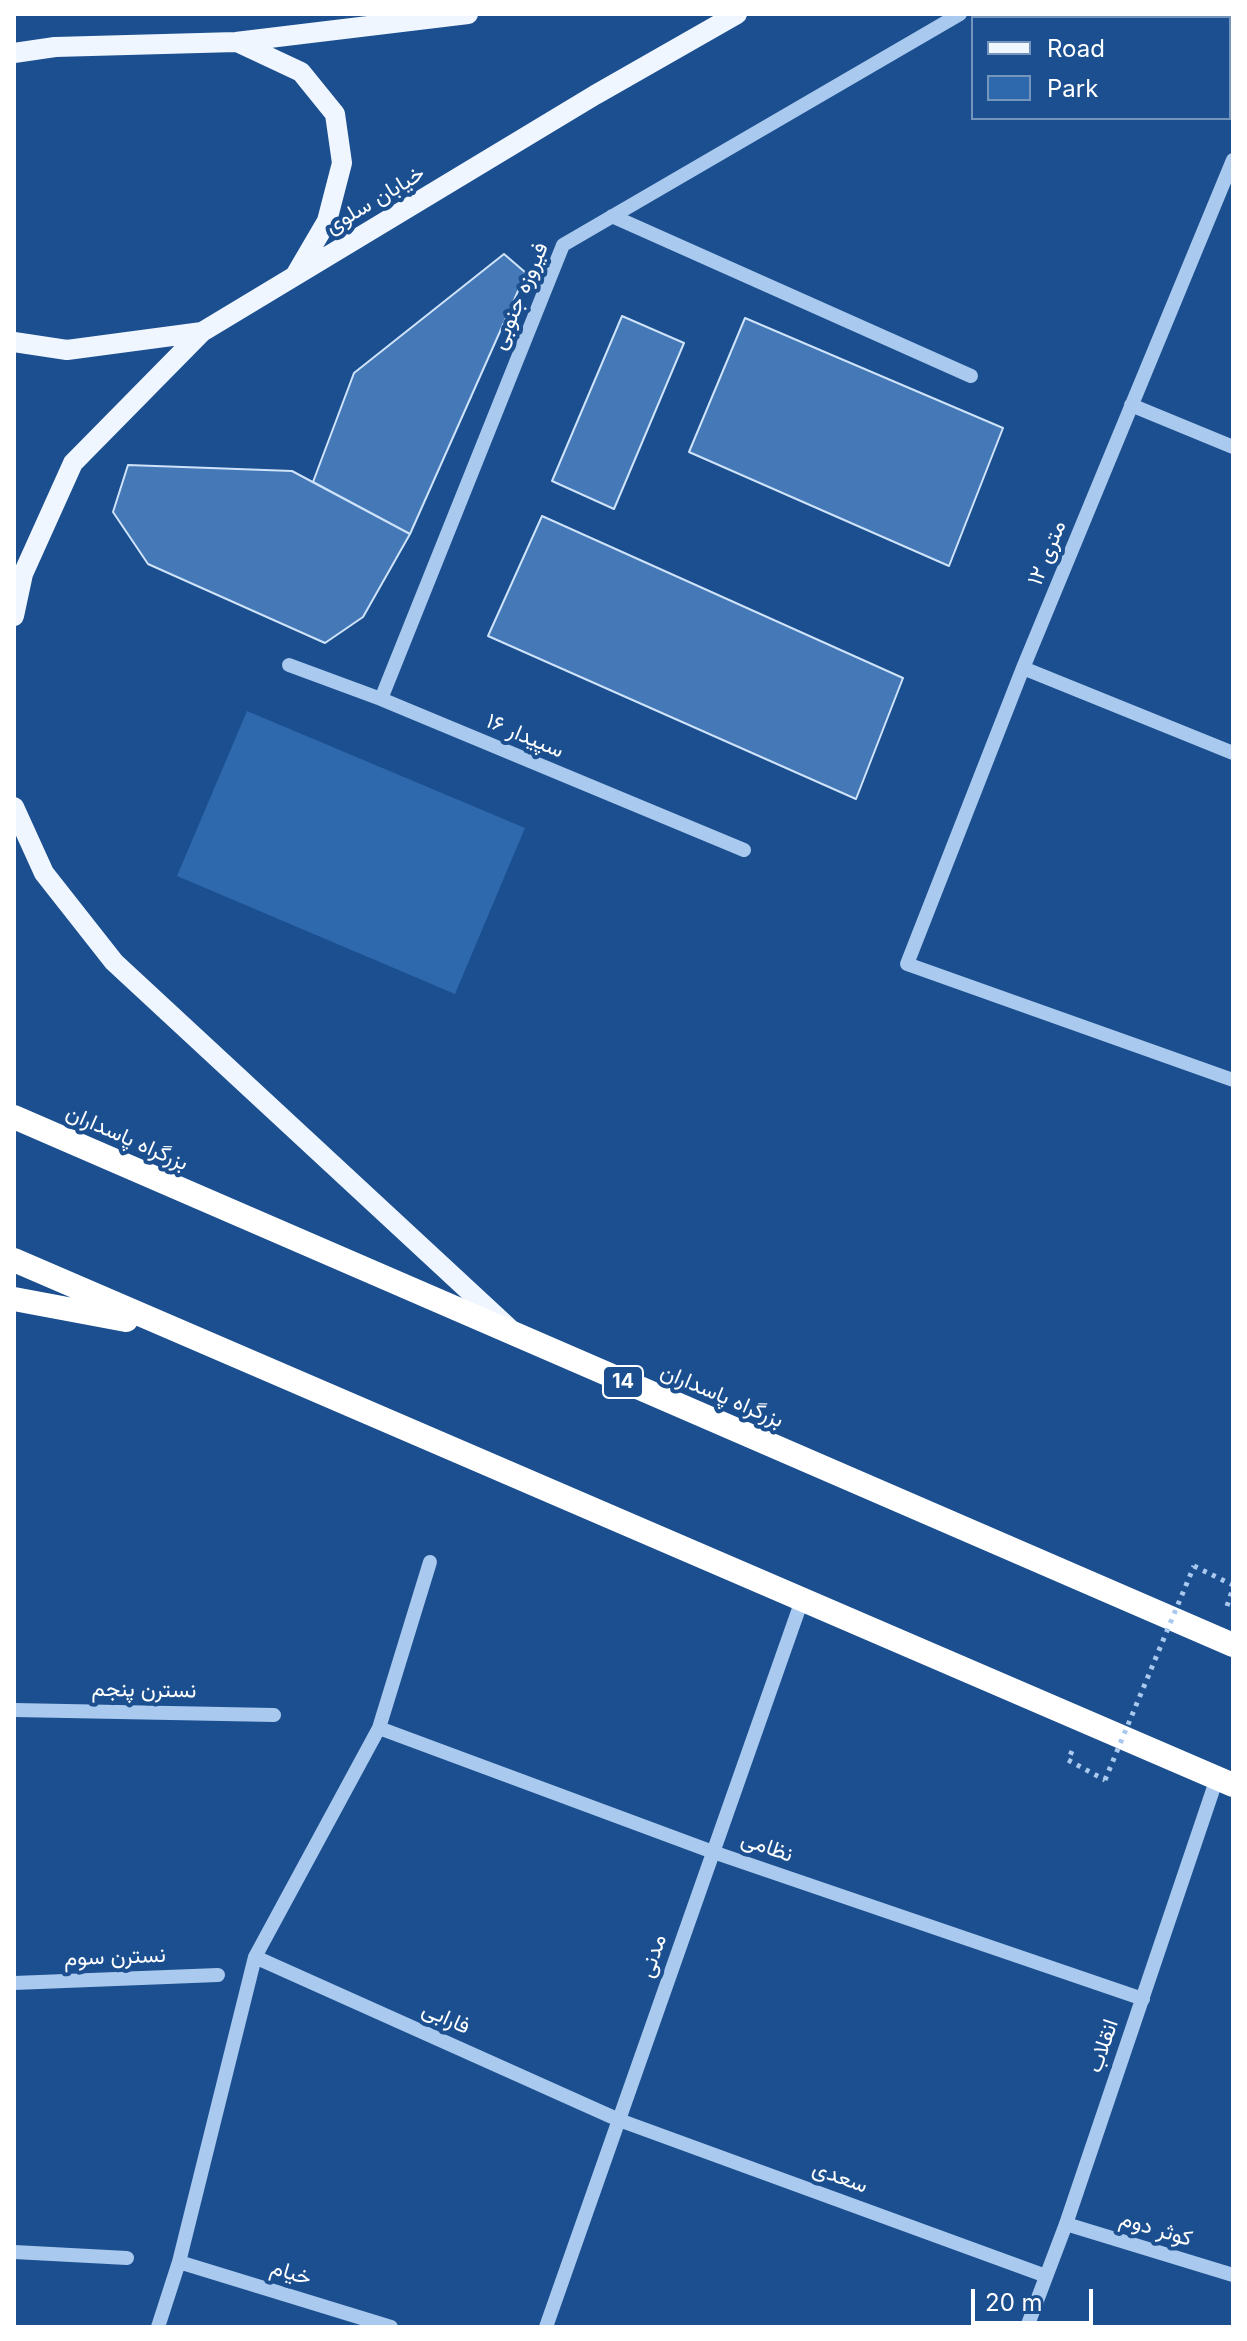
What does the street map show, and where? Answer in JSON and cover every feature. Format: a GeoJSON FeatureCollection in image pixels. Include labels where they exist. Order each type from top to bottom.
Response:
{"type":"FeatureCollection","features":[{"type":"Feature","properties":{"kind":"highway","name":"بزرگراه پاسداران"},"geometry":{"type":"LineString","coordinates":[[14,1117],[1233,1645]]}},
{"type":"Feature","properties":{"kind":"highway"},"geometry":{"type":"LineString","coordinates":[[14,1260],[1225,1781]]}},
{"type":"Feature","properties":{"kind":"highway"},"geometry":{"type":"LineString","coordinates":[[14,1299],[170,1328]]}},
{"type":"Feature","properties":{"kind":"main road"},"geometry":{"type":"LineString","coordinates":[[14,53],[55,47],[236,42],[468,14]]}},
{"type":"Feature","properties":{"kind":"main road","name":"خیابان سلوی"},"geometry":{"type":"LineString","coordinates":[[14,342],[67,350],[202,332],[595,95],[737,14]]}},
{"type":"Feature","properties":{"kind":"main road"},"geometry":{"type":"LineString","coordinates":[[236,42],[301,72],[335,114],[342,163],[327,221],[294,278]]}},
{"type":"Feature","properties":{"kind":"main road"},"geometry":{"type":"LineString","coordinates":[[14,616],[23,574],[73,463],[202,332]]}},
{"type":"Feature","properties":{"kind":"main road"},"geometry":{"type":"LineString","coordinates":[[14,807],[44,873],[114,962],[518,1337]]}},
{"type":"Feature","properties":{"kind":"street","name":"فیروزه جنوبی"},"geometry":{"type":"LineString","coordinates":[[381,699],[563,245],[960,14]]}},
{"type":"Feature","properties":{"kind":"street","name":"۱۲ متری"},"geometry":{"type":"LineString","coordinates":[[1233,160],[1023,668],[907,964],[1233,1080]]}},
{"type":"Feature","properties":{"kind":"street"},"geometry":{"type":"LineString","coordinates":[[612,216],[971,376]]}},
{"type":"Feature","properties":{"kind":"street"},"geometry":{"type":"LineString","coordinates":[[1131,405],[1233,447]]}},
{"type":"Feature","properties":{"kind":"street","name":"سپیدار ۱۶"},"geometry":{"type":"LineString","coordinates":[[289,665],[381,699],[744,850]]}},
{"type":"Feature","properties":{"kind":"street"},"geometry":{"type":"LineString","coordinates":[[1023,668],[1233,753]]}},
{"type":"Feature","properties":{"kind":"street"},"geometry":{"type":"LineString","coordinates":[[158,2327],[179,2262],[255,1957],[379,1728],[430,1562]]}},
{"type":"Feature","properties":{"kind":"street","name":"مدنی"},"geometry":{"type":"LineString","coordinates":[[546,2327],[802,1600]]}},
{"type":"Feature","properties":{"kind":"street","name":"نسترن پنجم"},"geometry":{"type":"LineString","coordinates":[[14,1710],[274,1715]]}},
{"type":"Feature","properties":{"kind":"street","name":"نظامی"},"geometry":{"type":"LineString","coordinates":[[379,1728],[713,1852],[1143,1999]]}},
{"type":"Feature","properties":{"kind":"street","name":"انقلاب"},"geometry":{"type":"LineString","coordinates":[[1027,2327],[1066,2224],[1143,1999],[1225,1781]]}},
{"type":"Feature","properties":{"kind":"street","name":"فارابی"},"geometry":{"type":"LineString","coordinates":[[255,1957],[619,2120]]}},
{"type":"Feature","properties":{"kind":"street","name":"نسترن سوم"},"geometry":{"type":"LineString","coordinates":[[14,1983],[218,1975]]}},
{"type":"Feature","properties":{"kind":"street","name":"سعدی"},"geometry":{"type":"LineString","coordinates":[[619,2120],[1046,2276]]}},
{"type":"Feature","properties":{"kind":"street","name":"کوثر دوم"},"geometry":{"type":"LineString","coordinates":[[1066,2224],[1233,2275]]}},
{"type":"Feature","properties":{"kind":"street"},"geometry":{"type":"LineString","coordinates":[[14,2252],[127,2258]]}},
{"type":"Feature","properties":{"kind":"street","name":"خیام"},"geometry":{"type":"LineString","coordinates":[[179,2262],[391,2327]]}},
{"type":"Feature","properties":{"kind":"path"},"geometry":{"type":"LineString","coordinates":[[1068,1760],[1105,1780],[1194,1566],[1233,1585]]}},
{"type":"Feature","properties":{"kind":"green space"},"geometry":{"type":"Polygon","coordinates":[[[247,711],[525,828],[455,994],[177,876],[247,711]]]}},
{"type":"Feature","properties":{"kind":"building"},"geometry":{"type":"Polygon","coordinates":[[[504,254],[526,273],[410,534],[313,482],[354,373],[504,254]]]}},
{"type":"Feature","properties":{"kind":"building"},"geometry":{"type":"Polygon","coordinates":[[[622,316],[684,343],[614,509],[552,481],[622,316]]]}},
{"type":"Feature","properties":{"kind":"building"},"geometry":{"type":"Polygon","coordinates":[[[745,318],[1003,428],[949,566],[689,452],[745,318]]]}},
{"type":"Feature","properties":{"kind":"building"},"geometry":{"type":"Polygon","coordinates":[[[128,465],[292,471],[410,534],[363,617],[325,643],[148,564],[113,512],[128,465]]]}},
{"type":"Feature","properties":{"kind":"building"},"geometry":{"type":"Polygon","coordinates":[[[542,516],[903,678],[856,799],[488,636],[542,516]]]}}]}
